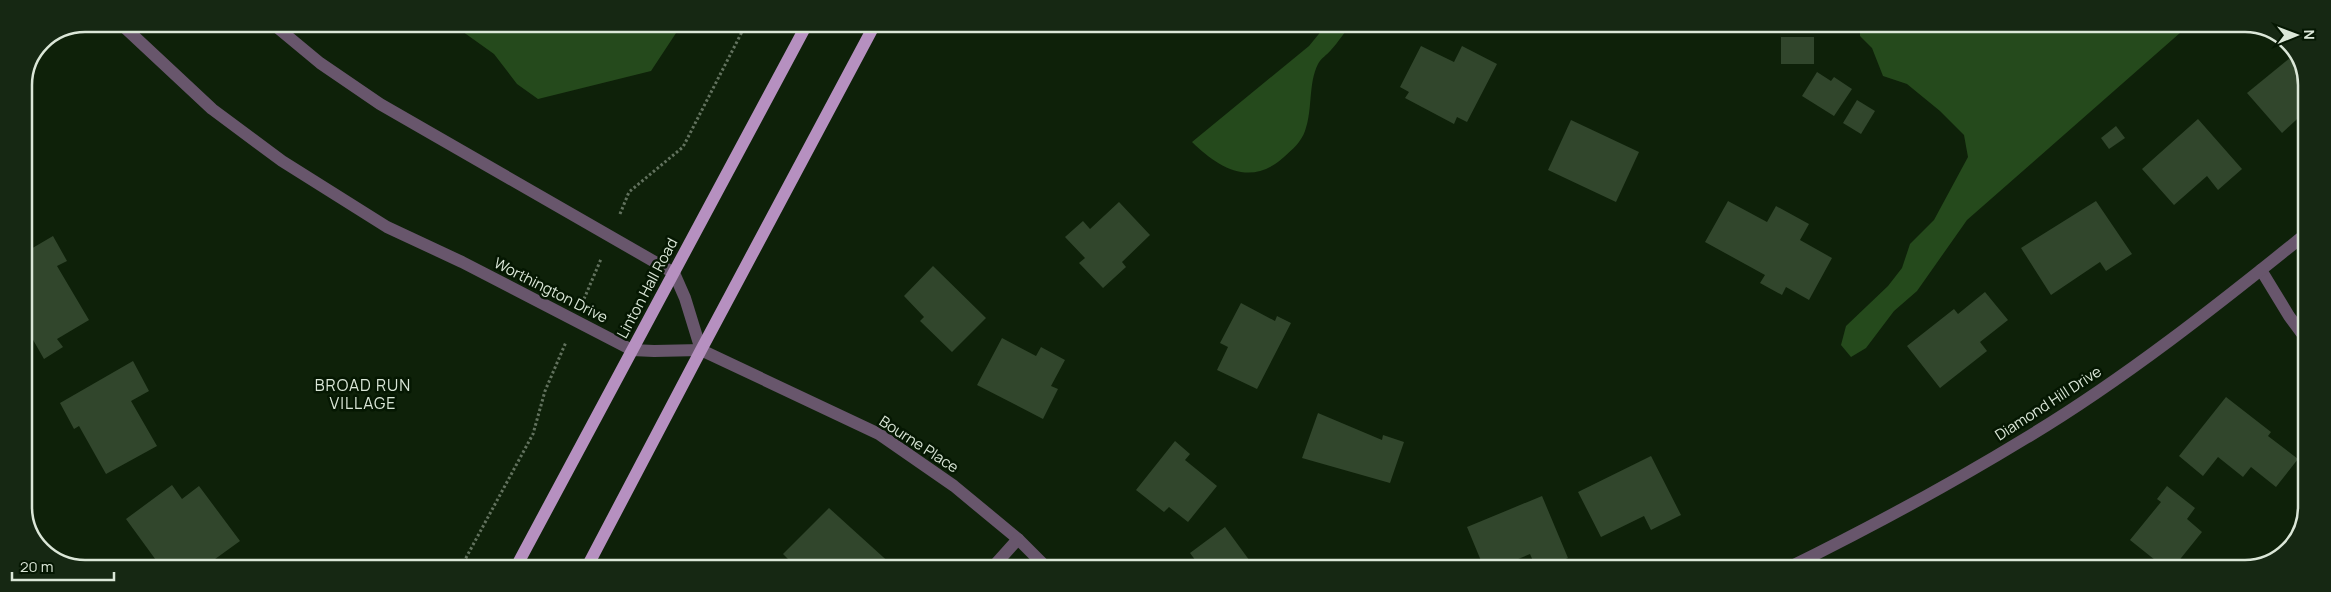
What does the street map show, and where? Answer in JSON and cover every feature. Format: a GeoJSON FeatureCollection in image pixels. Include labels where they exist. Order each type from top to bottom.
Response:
{"type":"FeatureCollection","features":[{"type":"Feature","properties":{"kind":"main road","name":"Linton Hall Road"},"geometry":{"type":"LineString","coordinates":[[520,560],[803,32]]}},
{"type":"Feature","properties":{"kind":"main road"},"geometry":{"type":"LineString","coordinates":[[592,560],[700,350],[788,190],[871,32]]}},
{"type":"Feature","properties":{"kind":"street","name":"Worthington Drive"},"geometry":{"type":"LineString","coordinates":[[129,32],[212,110],[282,161],[388,227],[462,262],[632,350],[700,350]]}},
{"type":"Feature","properties":{"kind":"street"},"geometry":{"type":"LineString","coordinates":[[283,32],[320,63],[380,104],[674,273],[685,298],[700,350]]}},
{"type":"Feature","properties":{"kind":"street","name":"Diamond Hill Drive"},"geometry":{"type":"LineString","coordinates":[[1804,560],[1886,519],[2027,438],[2111,382],[2298,240]]}},
{"type":"Feature","properties":{"kind":"street"},"geometry":{"type":"LineString","coordinates":[[2261,270],[2298,328]]}},
{"type":"Feature","properties":{"kind":"street","name":"Bourne Place"},"geometry":{"type":"LineString","coordinates":[[700,350],[879,434],[954,486],[1018,539],[1039,560]]}},
{"type":"Feature","properties":{"kind":"street"},"geometry":{"type":"LineString","coordinates":[[999,560],[1018,539]]}},
{"type":"Feature","properties":{"kind":"path"},"geometry":{"type":"LineString","coordinates":[[465,560],[533,434],[545,391],[630,192],[683,147],[742,32]]}},
{"type":"Feature","properties":{"kind":"green space"},"geometry":{"type":"Polygon","coordinates":[[[463,32],[677,32],[651,71],[538,99],[517,84],[494,54],[463,32]]]}},
{"type":"Feature","properties":{"kind":"green space"},"geometry":{"type":"Polygon","coordinates":[[[1320,32],[1345,32],[1318,64],[1313,80],[1305,131],[1299,142],[1284,157],[1272,166],[1248,173],[1225,167],[1192,142],[1309,46],[1320,32]]]}},
{"type":"Feature","properties":{"kind":"green space"},"geometry":{"type":"Polygon","coordinates":[[[1860,32],[2181,32],[1967,220],[1917,291],[1894,311],[1866,348],[1851,357],[1841,345],[1846,326],[1888,286],[1902,268],[1910,244],[1934,220],[1968,157],[1964,135],[1940,111],[1907,84],[1883,76],[1872,48],[1860,36],[1860,32]]]}},
{"type":"Feature","properties":{"kind":"building"},"geometry":{"type":"Polygon","coordinates":[[[1781,37],[1814,37],[1814,64],[1781,64],[1781,37]]]}},
{"type":"Feature","properties":{"kind":"building"},"geometry":{"type":"Polygon","coordinates":[[[1421,46],[1454,62],[1462,46],[1497,64],[1467,122],[1457,117],[1454,124],[1405,98],[1409,92],[1400,87],[1421,46]]]}},
{"type":"Feature","properties":{"kind":"building"},"geometry":{"type":"Polygon","coordinates":[[[2287,60],[2292,60],[2297,72],[2298,118],[2282,133],[2247,93],[2287,60]]]}},
{"type":"Feature","properties":{"kind":"building"},"geometry":{"type":"Polygon","coordinates":[[[1817,72],[1831,81],[1834,77],[1852,89],[1834,116],[1802,96],[1817,72]]]}},
{"type":"Feature","properties":{"kind":"building"},"geometry":{"type":"Polygon","coordinates":[[[1857,100],[1875,111],[1861,134],[1843,123],[1857,100]]]}},
{"type":"Feature","properties":{"kind":"building"},"geometry":{"type":"Polygon","coordinates":[[[2198,119],[2242,169],[2218,190],[2207,176],[2174,205],[2142,169],[2198,119]]]}},
{"type":"Feature","properties":{"kind":"building"},"geometry":{"type":"Polygon","coordinates":[[[1571,120],[1639,152],[1616,202],[1548,170],[1571,120]]]}},
{"type":"Feature","properties":{"kind":"building"},"geometry":{"type":"Polygon","coordinates":[[[2116,126],[2125,138],[2109,149],[2101,138],[2116,126]]]}},
{"type":"Feature","properties":{"kind":"building"},"geometry":{"type":"Polygon","coordinates":[[[1728,201],[1767,222],[1776,206],[1809,224],[1800,240],[1832,258],[1809,300],[1786,287],[1782,295],[1760,283],[1765,275],[1705,242],[1728,201]]]}},
{"type":"Feature","properties":{"kind":"building"},"geometry":{"type":"Polygon","coordinates":[[[2096,201],[2132,254],[2106,271],[2100,262],[2051,295],[2021,248],[2096,201]]]}},
{"type":"Feature","properties":{"kind":"building"},"geometry":{"type":"Polygon","coordinates":[[[1119,202],[1150,235],[1122,262],[1126,267],[1103,288],[1079,263],[1085,258],[1065,237],[1083,221],[1090,229],[1119,202]]]}},
{"type":"Feature","properties":{"kind":"building"},"geometry":{"type":"Polygon","coordinates":[[[53,236],[67,261],[57,266],[89,320],[57,339],[63,347],[44,359],[33,339],[32,248],[53,236]]]}},
{"type":"Feature","properties":{"kind":"building"},"geometry":{"type":"Polygon","coordinates":[[[933,266],[986,318],[952,352],[920,321],[924,317],[904,296],[933,266]]]}},
{"type":"Feature","properties":{"kind":"building"},"geometry":{"type":"Polygon","coordinates":[[[1985,292],[2008,320],[1980,342],[1987,351],[1940,388],[1907,346],[1954,309],[1958,314],[1985,292]]]}},
{"type":"Feature","properties":{"kind":"building"},"geometry":{"type":"Polygon","coordinates":[[[1241,303],[1275,321],[1277,316],[1291,323],[1257,389],[1217,370],[1228,347],[1220,343],[1241,303]]]}},
{"type":"Feature","properties":{"kind":"building"},"geometry":{"type":"Polygon","coordinates":[[[1002,338],[1036,356],[1041,347],[1065,360],[1051,386],[1058,389],[1043,419],[977,385],[1002,338]]]}},
{"type":"Feature","properties":{"kind":"building"},"geometry":{"type":"Polygon","coordinates":[[[133,361],[149,391],[131,401],[157,446],[106,474],[79,426],[74,429],[60,403],[133,361]]]}},
{"type":"Feature","properties":{"kind":"building"},"geometry":{"type":"Polygon","coordinates":[[[2226,397],[2271,432],[2268,436],[2298,459],[2276,487],[2251,467],[2243,477],[2218,457],[2203,476],[2179,456],[2226,397]]]}},
{"type":"Feature","properties":{"kind":"building"},"geometry":{"type":"Polygon","coordinates":[[[1318,413],[1382,440],[1383,435],[1404,442],[1390,483],[1302,458],[1318,413]]]}},
{"type":"Feature","properties":{"kind":"building"},"geometry":{"type":"Polygon","coordinates":[[[1175,441],[1190,454],[1185,460],[1217,486],[1188,522],[1169,507],[1164,512],[1136,490],[1175,441]]]}},
{"type":"Feature","properties":{"kind":"building"},"geometry":{"type":"Polygon","coordinates":[[[1651,456],[1681,515],[1651,530],[1644,516],[1601,537],[1578,492],[1651,456]]]}},
{"type":"Feature","properties":{"kind":"building"},"geometry":{"type":"Polygon","coordinates":[[[172,485],[182,499],[199,486],[240,541],[214,560],[156,560],[126,519],[172,485]]]}},
{"type":"Feature","properties":{"kind":"building"},"geometry":{"type":"Polygon","coordinates":[[[2167,486],[2195,508],[2187,519],[2202,532],[2179,560],[2155,560],[2130,540],[2161,502],[2157,499],[2167,486]]]}},
{"type":"Feature","properties":{"kind":"building"},"geometry":{"type":"Polygon","coordinates":[[[1542,496],[1568,558],[1563,560],[1533,560],[1530,554],[1516,560],[1481,560],[1467,527],[1542,496]]]}},
{"type":"Feature","properties":{"kind":"building"},"geometry":{"type":"Polygon","coordinates":[[[829,508],[886,560],[789,560],[783,554],[829,508]]]}},
{"type":"Feature","properties":{"kind":"building"},"geometry":{"type":"Polygon","coordinates":[[[1225,527],[1249,560],[1195,560],[1190,553],[1225,527]]]}},
{"type":"Feature","properties":{"kind":"district","name":"BROAD RUN VILLAGE"},"geometry":{"type":"Point","coordinates":[363,394]}}]}
